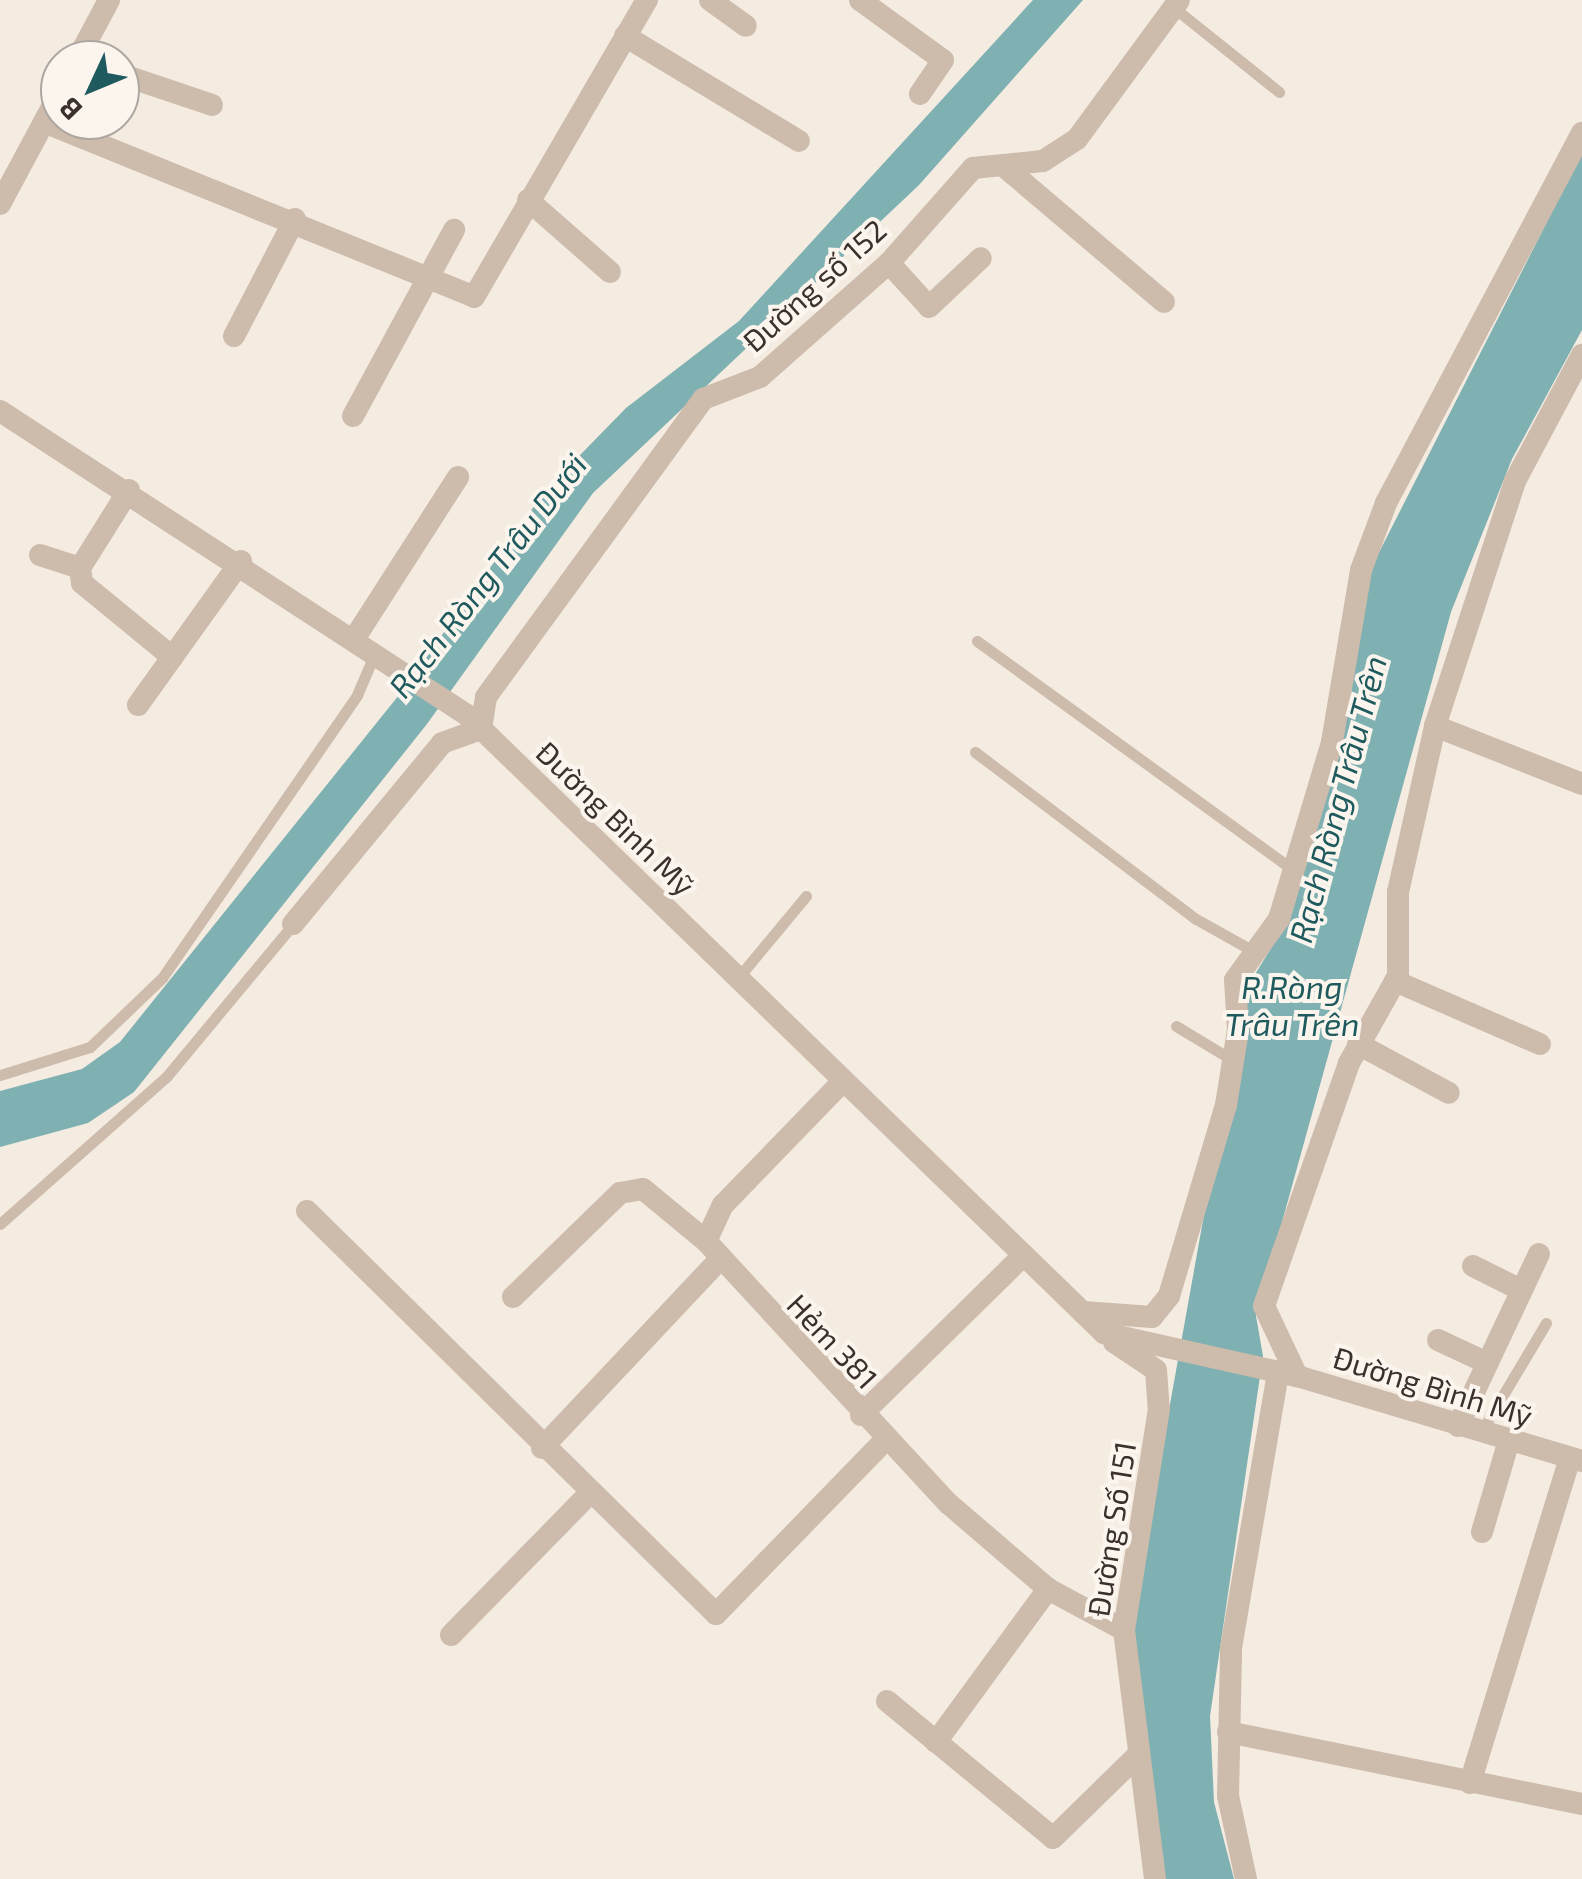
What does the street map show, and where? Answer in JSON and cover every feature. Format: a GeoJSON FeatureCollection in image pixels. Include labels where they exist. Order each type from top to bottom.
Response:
{"type":"FeatureCollection","features":[{"type":"Feature","properties":{"kind":"street"},"geometry":{"type":"LineString","coordinates":[[88,40],[109,0]]}},
{"type":"Feature","properties":{"kind":"street"},"geometry":{"type":"LineString","coordinates":[[90,140],[295,220],[474,298],[484,290],[528,200],[647,0]]}},
{"type":"Feature","properties":{"kind":"street"},"geometry":{"type":"LineString","coordinates":[[710,0],[746,26]]}},
{"type":"Feature","properties":{"kind":"street"},"geometry":{"type":"LineString","coordinates":[[860,0],[944,60],[920,94]]}},
{"type":"Feature","properties":{"kind":"street","name":"Đường số 152"},"geometry":{"type":"LineString","coordinates":[[474,722],[486,697],[703,399],[760,377],[889,263],[973,168],[1006,168],[1043,161],[1076,139],[1176,3]]}},
{"type":"Feature","properties":{"kind":"street"},"geometry":{"type":"LineString","coordinates":[[625,36],[799,140]]}},
{"type":"Feature","properties":{"kind":"street"},"geometry":{"type":"LineString","coordinates":[[140,81],[212,105]]}},
{"type":"Feature","properties":{"kind":"street"},"geometry":{"type":"LineString","coordinates":[[0,204],[40,129]]}},
{"type":"Feature","properties":{"kind":"street"},"geometry":{"type":"LineString","coordinates":[[1075,1310],[1152,1318],[1169,1296],[1234,1061],[1234,980],[1279,919],[1332,742],[1352,603],[1386,503],[1582,134]]}},
{"type":"Feature","properties":{"kind":"street"},"geometry":{"type":"LineString","coordinates":[[1006,168],[1164,302]]}},
{"type":"Feature","properties":{"kind":"street"},"geometry":{"type":"LineString","coordinates":[[528,200],[610,272]]}},
{"type":"Feature","properties":{"kind":"street"},"geometry":{"type":"LineString","coordinates":[[234,336],[295,220]]}},
{"type":"Feature","properties":{"kind":"street"},"geometry":{"type":"LineString","coordinates":[[353,416],[454,230]]}},
{"type":"Feature","properties":{"kind":"street"},"geometry":{"type":"LineString","coordinates":[[889,263],[930,306],[981,258]]}},
{"type":"Feature","properties":{"kind":"street"},"geometry":{"type":"LineString","coordinates":[[1246,1879],[1228,1796],[1228,1732],[1248,1514],[1280,1374],[1264,1306],[1358,1044],[1395,982],[1398,892],[1435,726],[1514,481],[1582,355]]}},
{"type":"Feature","properties":{"kind":"street","name":"Đường Bình Mỹ"},"geometry":{"type":"LineString","coordinates":[[0,411],[377,649],[474,722],[1020,1259],[1104,1332],[1130,1342],[1280,1374],[1576,1460]]}},
{"type":"Feature","properties":{"kind":"street"},"geometry":{"type":"LineString","coordinates":[[356,636],[458,477]]}},
{"type":"Feature","properties":{"kind":"street"},"geometry":{"type":"LineString","coordinates":[[128,490],[80,568],[82,583],[172,657]]}},
{"type":"Feature","properties":{"kind":"street"},"geometry":{"type":"LineString","coordinates":[[40,555],[80,568]]}},
{"type":"Feature","properties":{"kind":"street"},"geometry":{"type":"LineString","coordinates":[[138,705],[241,561]]}},
{"type":"Feature","properties":{"kind":"street"},"geometry":{"type":"LineString","coordinates":[[293,924],[442,743],[474,722]]}},
{"type":"Feature","properties":{"kind":"street"},"geometry":{"type":"LineString","coordinates":[[1435,726],[1582,784]]}},
{"type":"Feature","properties":{"kind":"street"},"geometry":{"type":"LineString","coordinates":[[1395,982],[1540,1044]]}},
{"type":"Feature","properties":{"kind":"street"},"geometry":{"type":"LineString","coordinates":[[1358,1044],[1448,1094]]}},
{"type":"Feature","properties":{"kind":"street"},"geometry":{"type":"LineString","coordinates":[[542,1448],[713,1251],[723,1205],[842,1082]]}},
{"type":"Feature","properties":{"kind":"street","name":"Hẻm 381"},"geometry":{"type":"LineString","coordinates":[[513,1297],[630,1187],[713,1251],[861,1415],[1048,1589],[1124,1630]]}},
{"type":"Feature","properties":{"kind":"street"},"geometry":{"type":"LineString","coordinates":[[307,1211],[542,1448],[716,1614],[886,1440]]}},
{"type":"Feature","properties":{"kind":"street"},"geometry":{"type":"LineString","coordinates":[[1458,1426],[1538,1254]]}},
{"type":"Feature","properties":{"kind":"street"},"geometry":{"type":"LineString","coordinates":[[861,1415],[1020,1259]]}},
{"type":"Feature","properties":{"kind":"street"},"geometry":{"type":"LineString","coordinates":[[1473,1266],[1522,1290]]}},
{"type":"Feature","properties":{"kind":"street","name":"Đường Số 151"},"geometry":{"type":"LineString","coordinates":[[1104,1332],[1156,1370],[1159,1409],[1124,1630],[1136,1757],[1154,1879]]}},
{"type":"Feature","properties":{"kind":"street"},"geometry":{"type":"LineString","coordinates":[[1438,1340],[1487,1364]]}},
{"type":"Feature","properties":{"kind":"street"},"geometry":{"type":"LineString","coordinates":[[1482,1532],[1509,1440]]}},
{"type":"Feature","properties":{"kind":"street"},"geometry":{"type":"LineString","coordinates":[[1470,1783],[1576,1460]]}},
{"type":"Feature","properties":{"kind":"street"},"geometry":{"type":"LineString","coordinates":[[451,1635],[590,1494]]}},
{"type":"Feature","properties":{"kind":"street"},"geometry":{"type":"LineString","coordinates":[[936,1742],[1048,1589]]}},
{"type":"Feature","properties":{"kind":"street"},"geometry":{"type":"LineString","coordinates":[[887,1701],[1054,1838],[1136,1757]]}},
{"type":"Feature","properties":{"kind":"street"},"geometry":{"type":"LineString","coordinates":[[1228,1732],[1582,1804]]}},
{"type":"Feature","properties":{"kind":"lane"},"geometry":{"type":"LineString","coordinates":[[1176,3],[1279,92]]}},
{"type":"Feature","properties":{"kind":"lane"},"geometry":{"type":"LineString","coordinates":[[977,641],[1293,870]]}},
{"type":"Feature","properties":{"kind":"lane"},"geometry":{"type":"LineString","coordinates":[[0,1074],[90,1047],[162,978],[357,694],[377,649]]}},
{"type":"Feature","properties":{"kind":"lane"},"geometry":{"type":"LineString","coordinates":[[975,752],[1196,919],[1255,952]]}},
{"type":"Feature","properties":{"kind":"lane"},"geometry":{"type":"LineString","coordinates":[[738,979],[806,896]]}},
{"type":"Feature","properties":{"kind":"lane"},"geometry":{"type":"LineString","coordinates":[[0,1224],[167,1076],[293,924]]}},
{"type":"Feature","properties":{"kind":"lane"},"geometry":{"type":"LineString","coordinates":[[1176,1026],[1234,1061]]}},
{"type":"Feature","properties":{"kind":"lane"},"geometry":{"type":"LineString","coordinates":[[1481,1432],[1546,1322]]}},
{"type":"Feature","properties":{"kind":"water","name":"Rạch Ròng Trâu Dưới"},"geometry":{"type":"Polygon","coordinates":[[[1033,0],[1083,0],[919,185],[593,493],[427,724],[134,1092],[88,1123],[0,1147],[0,1091],[82,1069],[120,1042],[399,695],[545,491],[626,408],[739,321],[1033,0]]]}},
{"type":"Feature","properties":{"kind":"water","name":"R.Ròng Trâu Trên"},"geometry":{"type":"Polygon","coordinates":[[[1582,153],[1582,330],[1512,459],[1451,612],[1256,1316],[1263,1356],[1210,1716],[1214,1802],[1234,1879],[1165,1879],[1132,1616],[1244,992],[1270,950],[1365,580],[1582,153]]]}},
{"type":"Feature","properties":{"kind":"water label","name":"Rạch Ròng Trâu Trên"},"geometry":{"type":"Point","coordinates":[1337,799]}}]}
